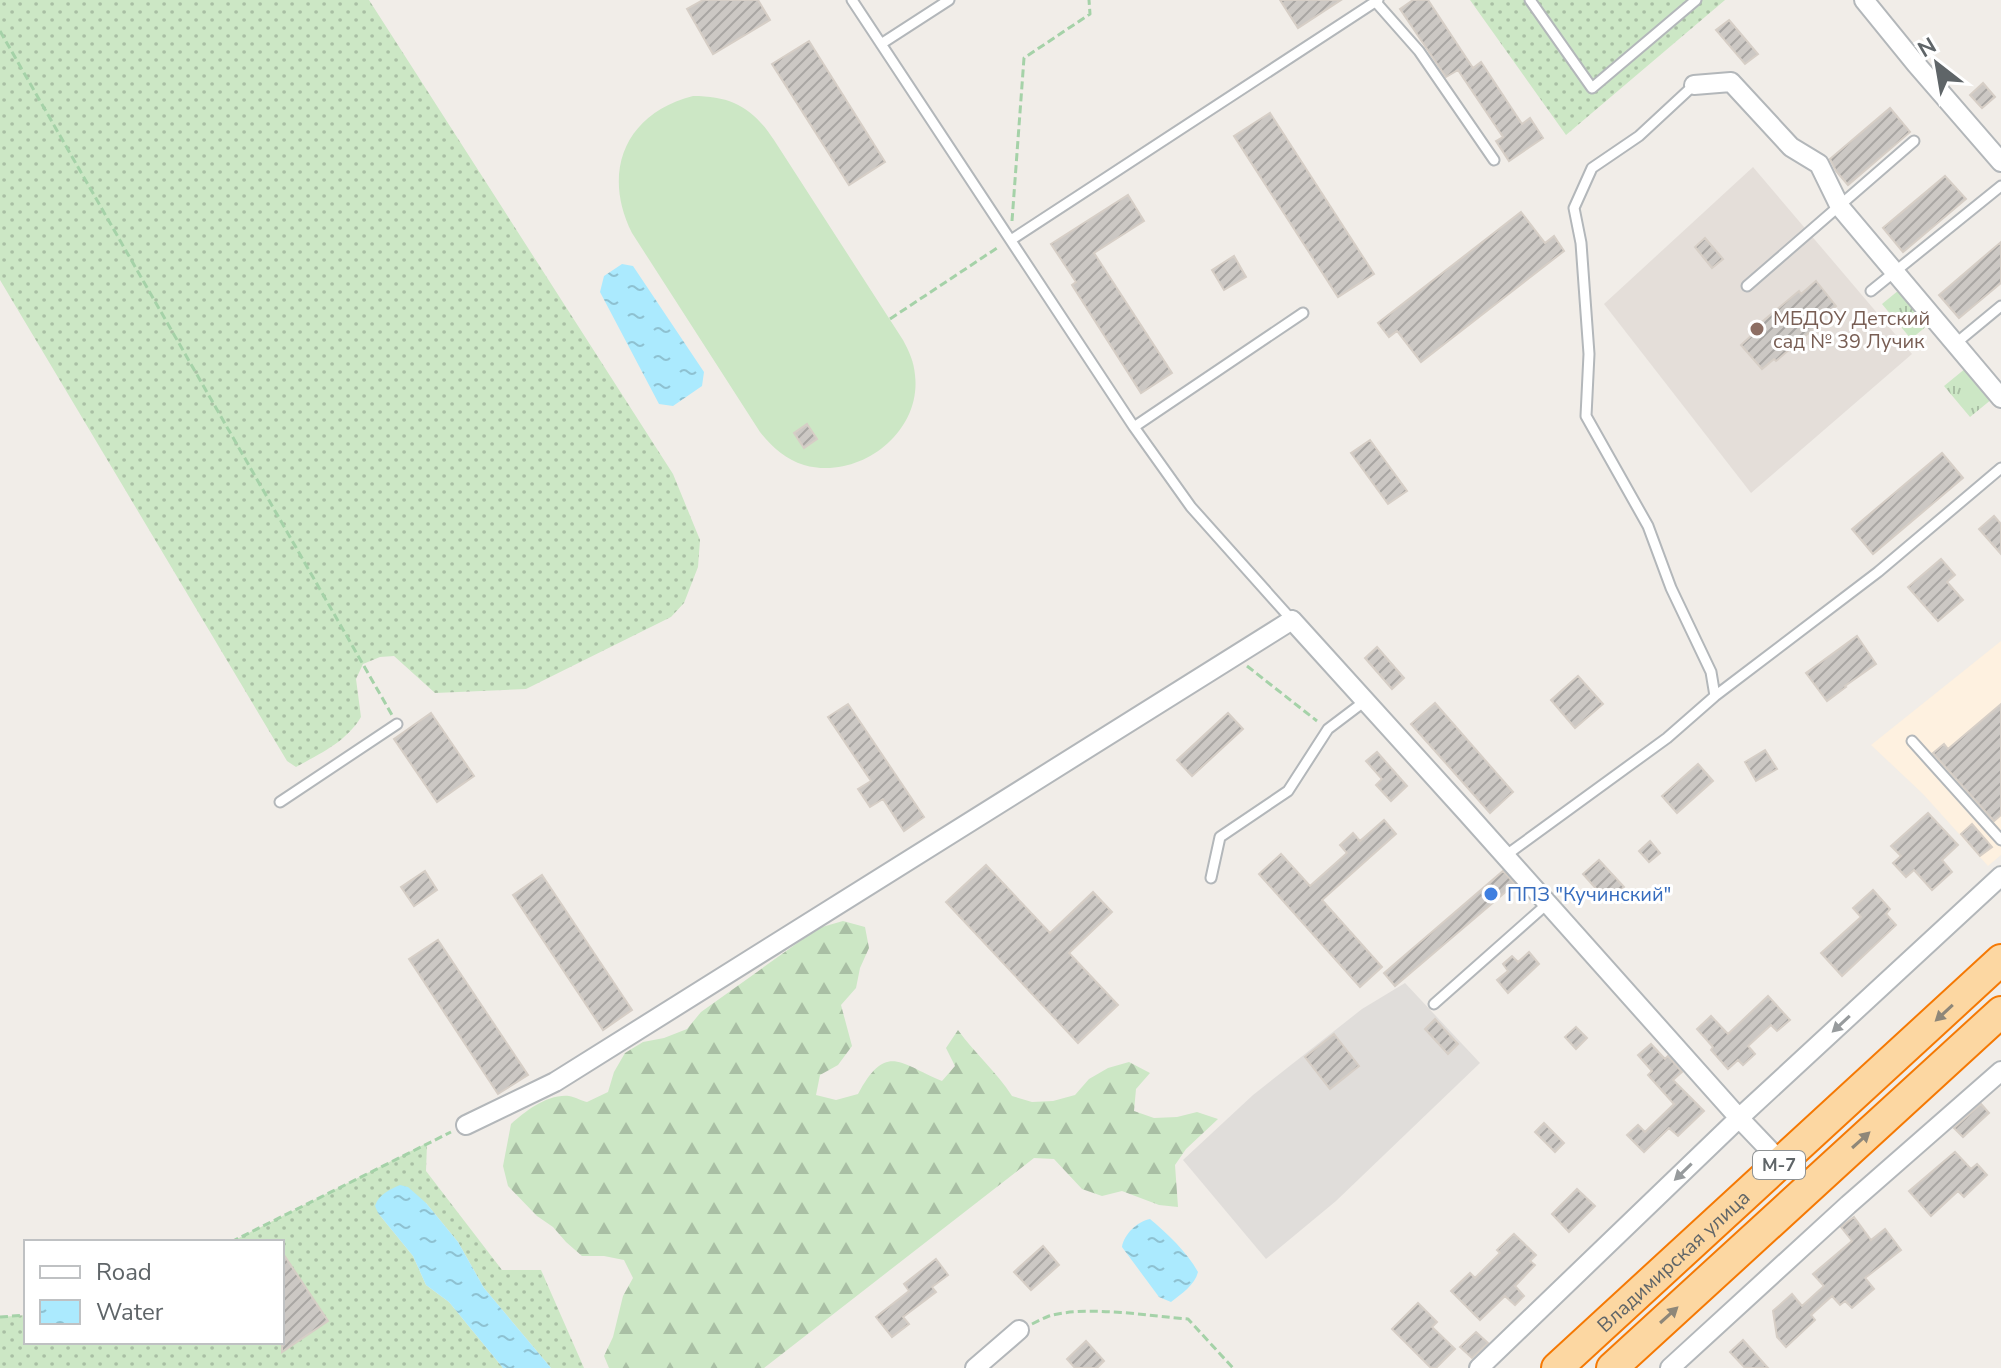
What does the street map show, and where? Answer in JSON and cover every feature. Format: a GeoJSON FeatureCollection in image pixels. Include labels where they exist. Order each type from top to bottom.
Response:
{"type":"FeatureCollection","features":[{"type":"Feature","properties":{"kind":"highway","name":"Владимирская улица"},"geometry":{"type":"LineString","coordinates":[[1557,1368],[2001,960]]}},
{"type":"Feature","properties":{"kind":"highway","name":"Владимирская улица"},"geometry":{"type":"LineString","coordinates":[[1612,1368],[2001,1012]]}},
{"type":"Feature","properties":{"kind":"street"},"geometry":{"type":"LineString","coordinates":[[1864,0],[2001,162]]}},
{"type":"Feature","properties":{"kind":"street"},"geometry":{"type":"LineString","coordinates":[[1694,85],[1731,82],[1791,147],[1819,164],[1840,207],[2001,398]]}},
{"type":"Feature","properties":{"kind":"street"},"geometry":{"type":"LineString","coordinates":[[466,1125],[555,1082],[1292,620],[1782,1163]]}},
{"type":"Feature","properties":{"kind":"street"},"geometry":{"type":"LineString","coordinates":[[1479,1368],[1739,1118],[2001,876]]}},
{"type":"Feature","properties":{"kind":"street"},"geometry":{"type":"LineString","coordinates":[[1670,1368],[1848,1205],[2001,1071]]}},
{"type":"Feature","properties":{"kind":"street"},"geometry":{"type":"LineString","coordinates":[[975,1368],[1019,1330]]}},
{"type":"Feature","properties":{"kind":"lane"},"geometry":{"type":"LineString","coordinates":[[852,0],[1134,427],[1191,507],[1292,620]]}},
{"type":"Feature","properties":{"kind":"lane"},"geometry":{"type":"LineString","coordinates":[[881,44],[949,0]]}},
{"type":"Feature","properties":{"kind":"lane"},"geometry":{"type":"LineString","coordinates":[[1530,0],[1592,88],[1696,0]]}},
{"type":"Feature","properties":{"kind":"lane"},"geometry":{"type":"LineString","coordinates":[[1011,240],[1376,1],[1419,51],[1494,160]]}},
{"type":"Feature","properties":{"kind":"lane"},"geometry":{"type":"LineString","coordinates":[[1694,85],[1639,136],[1592,168],[1574,208],[1581,243],[1589,354],[1586,416],[1648,526],[1671,588],[1711,672],[1715,696]]}},
{"type":"Feature","properties":{"kind":"lane"},"geometry":{"type":"LineString","coordinates":[[1747,286],[1914,141]]}},
{"type":"Feature","properties":{"kind":"lane"},"geometry":{"type":"LineString","coordinates":[[1871,291],[2001,186]]}},
{"type":"Feature","properties":{"kind":"lane"},"geometry":{"type":"LineString","coordinates":[[1955,344],[2001,306]]}},
{"type":"Feature","properties":{"kind":"lane"},"geometry":{"type":"LineString","coordinates":[[1134,427],[1303,313]]}},
{"type":"Feature","properties":{"kind":"lane"},"geometry":{"type":"LineString","coordinates":[[1505,856],[1667,738],[1715,696],[1878,572],[2001,468]]}},
{"type":"Feature","properties":{"kind":"lane"},"geometry":{"type":"LineString","coordinates":[[1211,878],[1220,837],[1288,791],[1328,729],[1365,701]]}},
{"type":"Feature","properties":{"kind":"lane"},"geometry":{"type":"LineString","coordinates":[[280,802],[397,724]]}},
{"type":"Feature","properties":{"kind":"lane"},"geometry":{"type":"LineString","coordinates":[[1912,741],[2001,840]]}},
{"type":"Feature","properties":{"kind":"lane"},"geometry":{"type":"LineString","coordinates":[[1434,1004],[1547,904]]}},
{"type":"Feature","properties":{"kind":"path"},"geometry":{"type":"LineString","coordinates":[[890,319],[1011,240],[1024,58],[1090,14],[1089,0]]}},
{"type":"Feature","properties":{"kind":"path"},"geometry":{"type":"LineString","coordinates":[[0,31],[397,724]]}},
{"type":"Feature","properties":{"kind":"path"},"geometry":{"type":"LineString","coordinates":[[1235,656],[1328,729]]}},
{"type":"Feature","properties":{"kind":"path"},"geometry":{"type":"LineString","coordinates":[[235,1240],[466,1125]]}},
{"type":"Feature","properties":{"kind":"path"},"geometry":{"type":"LineString","coordinates":[[1019,1330],[1049,1316],[1076,1312],[1188,1319],[1233,1368]]}},
{"type":"Feature","properties":{"kind":"path"},"geometry":{"type":"LineString","coordinates":[[0,1317],[24,1315]]}},
{"type":"Feature","properties":{"kind":"shaded area","name":"МБДОУ Детский сад № 39 Лучик"},"geometry":{"type":"Polygon","coordinates":[[[1753,167],[1912,354],[1751,493],[1604,304],[1753,167]]]}},
{"type":"Feature","properties":{"kind":"shaded area"},"geometry":{"type":"Polygon","coordinates":[[[2001,641],[2001,855],[1988,866],[1923,794],[1871,745],[2001,641]]]}},
{"type":"Feature","properties":{"kind":"shaded area"},"geometry":{"type":"Polygon","coordinates":[[[1405,983],[1480,1063],[1336,1201],[1266,1259],[1183,1160],[1253,1095],[1362,1009],[1405,983]]]}},
{"type":"Feature","properties":{"kind":"green space"},"geometry":{"type":"Polygon","coordinates":[[[0,0],[369,0],[673,474],[700,540],[698,567],[684,603],[671,617],[526,689],[435,693],[394,656],[380,657],[363,664],[356,679],[361,717],[355,726],[332,746],[296,767],[287,761],[0,280],[0,0]]]}},
{"type":"Feature","properties":{"kind":"green space"},"geometry":{"type":"Polygon","coordinates":[[[1470,0],[1725,0],[1566,135],[1470,0]]]}},
{"type":"Feature","properties":{"kind":"green space"},"geometry":{"type":"Polygon","coordinates":[[[693,96],[730,101],[749,112],[766,129],[907,348],[915,375],[914,396],[908,416],[883,448],[865,459],[846,466],[825,468],[804,465],[774,447],[760,432],[632,233],[619,188],[620,167],[626,148],[636,130],[651,116],[670,104],[693,96]]]}},
{"type":"Feature","properties":{"kind":"green space"},"geometry":{"type":"Polygon","coordinates":[[[1899,290],[1928,325],[1911,339],[1882,304],[1899,290]]]}},
{"type":"Feature","properties":{"kind":"green space"},"geometry":{"type":"Polygon","coordinates":[[[1966,368],[1992,399],[1970,417],[1944,386],[1966,368]]]}},
{"type":"Feature","properties":{"kind":"green space"},"geometry":{"type":"Polygon","coordinates":[[[843,921],[865,927],[869,948],[856,988],[841,1005],[852,1046],[838,1065],[820,1075],[816,1095],[836,1100],[858,1094],[877,1068],[894,1061],[942,1081],[955,1066],[946,1048],[958,1030],[1012,1096],[1032,1102],[1075,1095],[1089,1079],[1108,1068],[1129,1062],[1150,1073],[1136,1089],[1134,1111],[1154,1118],[1197,1112],[1218,1119],[1186,1149],[1175,1165],[1178,1207],[1159,1205],[1122,1191],[1102,1196],[1082,1189],[1054,1159],[1034,1158],[764,1368],[609,1368],[604,1356],[613,1337],[623,1296],[633,1278],[624,1260],[582,1256],[508,1186],[503,1166],[511,1124],[530,1109],[553,1098],[569,1096],[587,1102],[608,1092],[614,1072],[625,1053],[643,1042],[687,1029],[701,1012],[803,939],[822,927],[843,921]]]}},
{"type":"Feature","properties":{"kind":"green space"},"geometry":{"type":"Polygon","coordinates":[[[427,1143],[426,1171],[502,1270],[541,1270],[584,1368],[551,1368],[484,1288],[458,1242],[426,1203],[378,1213],[413,1256],[426,1285],[449,1302],[503,1368],[0,1368],[0,1317],[24,1315],[24,1344],[284,1344],[284,1240],[235,1240],[427,1143]]]}},
{"type":"Feature","properties":{"kind":"water"},"geometry":{"type":"Polygon","coordinates":[[[622,264],[633,266],[704,372],[702,386],[673,406],[659,404],[600,292],[604,276],[622,264]]]}},
{"type":"Feature","properties":{"kind":"water"},"geometry":{"type":"Polygon","coordinates":[[[400,1185],[408,1187],[426,1203],[458,1242],[484,1288],[551,1368],[503,1368],[449,1302],[426,1285],[413,1256],[375,1206],[382,1195],[400,1185]]]}},
{"type":"Feature","properties":{"kind":"water"},"geometry":{"type":"Polygon","coordinates":[[[1150,1219],[1176,1243],[1198,1272],[1191,1285],[1171,1302],[1159,1297],[1122,1247],[1132,1229],[1150,1219]]]}},
{"type":"Feature","properties":{"kind":"building"},"geometry":{"type":"Polygon","coordinates":[[[703,0],[758,0],[770,20],[713,54],[687,9],[703,0]]]}},
{"type":"Feature","properties":{"kind":"building"},"geometry":{"type":"Polygon","coordinates":[[[1280,0],[1341,0],[1298,28],[1280,0]]]}},
{"type":"Feature","properties":{"kind":"building"},"geometry":{"type":"Polygon","coordinates":[[[1413,0],[1428,0],[1473,68],[1481,62],[1522,124],[1530,118],[1543,138],[1509,161],[1496,141],[1503,137],[1458,70],[1446,77],[1400,9],[1413,0]]]}},
{"type":"Feature","properties":{"kind":"building"},"geometry":{"type":"Polygon","coordinates":[[[1729,20],[1758,54],[1745,64],[1716,30],[1729,20]]]}},
{"type":"Feature","properties":{"kind":"building"},"geometry":{"type":"Polygon","coordinates":[[[809,41],[885,162],[849,185],[772,64],[809,41]]]}},
{"type":"Feature","properties":{"kind":"building"},"geometry":{"type":"Polygon","coordinates":[[[1983,83],[1995,97],[1982,108],[1970,95],[1983,83]]]}},
{"type":"Feature","properties":{"kind":"building"},"geometry":{"type":"Polygon","coordinates":[[[1890,108],[1910,132],[1848,185],[1830,159],[1890,108]]]}},
{"type":"Feature","properties":{"kind":"building"},"geometry":{"type":"Polygon","coordinates":[[[1270,113],[1374,274],[1338,297],[1234,136],[1270,113]]]}},
{"type":"Feature","properties":{"kind":"building"},"geometry":{"type":"Polygon","coordinates":[[[1945,176],[1966,199],[1903,252],[1883,228],[1945,176]]]}},
{"type":"Feature","properties":{"kind":"building"},"geometry":{"type":"Polygon","coordinates":[[[1128,195],[1144,221],[1094,253],[1172,373],[1141,393],[1072,285],[1076,282],[1051,244],[1128,195]]]}},
{"type":"Feature","properties":{"kind":"building"},"geometry":{"type":"Polygon","coordinates":[[[1521,212],[1545,243],[1554,236],[1564,251],[1421,362],[1397,331],[1389,337],[1378,323],[1521,212]]]}},
{"type":"Feature","properties":{"kind":"building"},"geometry":{"type":"Polygon","coordinates":[[[1705,238],[1723,259],[1712,268],[1695,247],[1705,238]]]}},
{"type":"Feature","properties":{"kind":"building"},"geometry":{"type":"Polygon","coordinates":[[[2001,242],[2001,283],[1959,318],[1939,295],[2001,242]]]}},
{"type":"Feature","properties":{"kind":"building"},"geometry":{"type":"Polygon","coordinates":[[[1234,256],[1246,277],[1224,290],[1212,270],[1234,256]]]}},
{"type":"Feature","properties":{"kind":"building"},"geometry":{"type":"Polygon","coordinates":[[[1816,281],[1836,306],[1776,361],[1774,359],[1762,369],[1741,345],[1753,334],[1751,331],[1799,291],[1801,294],[1816,281]]]}},
{"type":"Feature","properties":{"kind":"building"},"geometry":{"type":"Polygon","coordinates":[[[807,424],[817,439],[804,448],[794,433],[807,424]]]}},
{"type":"Feature","properties":{"kind":"building"},"geometry":{"type":"Polygon","coordinates":[[[1370,440],[1407,491],[1388,504],[1351,453],[1370,440]]]}},
{"type":"Feature","properties":{"kind":"building"},"geometry":{"type":"Polygon","coordinates":[[[1942,453],[1963,478],[1873,554],[1852,529],[1942,453]]]}},
{"type":"Feature","properties":{"kind":"building"},"geometry":{"type":"Polygon","coordinates":[[[1994,516],[2001,524],[2001,554],[1979,529],[1994,516]]]}},
{"type":"Feature","properties":{"kind":"building"},"geometry":{"type":"Polygon","coordinates":[[[1941,559],[1955,575],[1947,582],[1963,600],[1938,621],[1908,587],[1941,559]]]}},
{"type":"Feature","properties":{"kind":"building"},"geometry":{"type":"Polygon","coordinates":[[[1857,636],[1876,664],[1827,701],[1806,673],[1857,636]]]}},
{"type":"Feature","properties":{"kind":"building"},"geometry":{"type":"Polygon","coordinates":[[[1377,647],[1404,678],[1392,689],[1365,658],[1377,647]]]}},
{"type":"Feature","properties":{"kind":"building"},"geometry":{"type":"Polygon","coordinates":[[[1578,676],[1603,704],[1575,728],[1551,700],[1578,676]]]}},
{"type":"Feature","properties":{"kind":"building"},"geometry":{"type":"Polygon","coordinates":[[[1435,703],[1513,792],[1490,813],[1411,724],[1435,703]]]}},
{"type":"Feature","properties":{"kind":"building"},"geometry":{"type":"Polygon","coordinates":[[[848,704],[924,817],[904,831],[883,799],[870,807],[858,789],[871,781],[828,717],[848,704]]]}},
{"type":"Feature","properties":{"kind":"building"},"geometry":{"type":"Polygon","coordinates":[[[2001,704],[2001,815],[1994,821],[1933,753],[1944,744],[1948,749],[2001,704]]]}},
{"type":"Feature","properties":{"kind":"building"},"geometry":{"type":"Polygon","coordinates":[[[431,713],[474,776],[437,802],[394,739],[431,713]]]}},
{"type":"Feature","properties":{"kind":"building"},"geometry":{"type":"Polygon","coordinates":[[[1228,713],[1243,729],[1192,776],[1177,760],[1228,713]]]}},
{"type":"Feature","properties":{"kind":"building"},"geometry":{"type":"Polygon","coordinates":[[[1765,750],[1777,769],[1756,781],[1745,762],[1765,750]]]}},
{"type":"Feature","properties":{"kind":"building"},"geometry":{"type":"Polygon","coordinates":[[[1377,752],[1407,786],[1391,801],[1376,785],[1382,779],[1366,761],[1377,752]]]}},
{"type":"Feature","properties":{"kind":"building"},"geometry":{"type":"Polygon","coordinates":[[[1698,764],[1713,781],[1677,813],[1662,796],[1698,764]]]}},
{"type":"Feature","properties":{"kind":"building"},"geometry":{"type":"Polygon","coordinates":[[[1928,813],[1958,845],[1942,860],[1952,872],[1932,890],[1914,870],[1906,877],[1893,863],[1901,856],[1891,846],[1928,813]]]}},
{"type":"Feature","properties":{"kind":"building"},"geometry":{"type":"Polygon","coordinates":[[[1384,820],[1396,834],[1322,900],[1382,967],[1360,987],[1259,874],[1281,854],[1310,886],[1347,853],[1340,845],[1353,833],[1360,841],[1384,820]]]}},
{"type":"Feature","properties":{"kind":"building"},"geometry":{"type":"Polygon","coordinates":[[[1972,824],[1992,847],[1980,856],[1961,834],[1972,824]]]}},
{"type":"Feature","properties":{"kind":"building"},"geometry":{"type":"Polygon","coordinates":[[[1650,841],[1660,853],[1649,862],[1639,851],[1650,841]]]}},
{"type":"Feature","properties":{"kind":"building"},"geometry":{"type":"Polygon","coordinates":[[[1599,860],[1624,887],[1608,902],[1583,874],[1599,860]]]}},
{"type":"Feature","properties":{"kind":"building"},"geometry":{"type":"Polygon","coordinates":[[[986,865],[1050,933],[1093,892],[1112,912],[1069,953],[1118,1005],[1078,1043],[946,902],[986,865]]]}},
{"type":"Feature","properties":{"kind":"building"},"geometry":{"type":"Polygon","coordinates":[[[425,871],[437,890],[414,906],[401,887],[425,871]]]}},
{"type":"Feature","properties":{"kind":"building"},"geometry":{"type":"Polygon","coordinates":[[[1503,871],[1515,884],[1395,986],[1384,973],[1503,871]]]}},
{"type":"Feature","properties":{"kind":"building"},"geometry":{"type":"Polygon","coordinates":[[[542,875],[632,1010],[603,1030],[513,895],[542,875]]]}},
{"type":"Feature","properties":{"kind":"building"},"geometry":{"type":"Polygon","coordinates":[[[1873,890],[1890,909],[1886,914],[1896,925],[1842,976],[1821,953],[1861,917],[1853,908],[1873,890]]]}},
{"type":"Feature","properties":{"kind":"building"},"geometry":{"type":"Polygon","coordinates":[[[438,940],[528,1075],[498,1094],[409,959],[438,940]]]}},
{"type":"Feature","properties":{"kind":"building"},"geometry":{"type":"Polygon","coordinates":[[[1529,952],[1539,964],[1508,993],[1497,980],[1508,971],[1503,964],[1512,956],[1518,962],[1529,952]]]}},
{"type":"Feature","properties":{"kind":"building"},"geometry":{"type":"Polygon","coordinates":[[[1768,996],[1790,1020],[1777,1031],[1771,1025],[1748,1046],[1755,1054],[1743,1065],[1738,1060],[1728,1069],[1697,1029],[1711,1016],[1728,1034],[1768,996]]]}},
{"type":"Feature","properties":{"kind":"building"},"geometry":{"type":"Polygon","coordinates":[[[1435,1019],[1458,1044],[1448,1054],[1425,1029],[1435,1019]]]}},
{"type":"Feature","properties":{"kind":"building"},"geometry":{"type":"Polygon","coordinates":[[[1576,1027],[1587,1038],[1576,1049],[1565,1037],[1576,1027]]]}},
{"type":"Feature","properties":{"kind":"building"},"geometry":{"type":"Polygon","coordinates":[[[1334,1034],[1359,1066],[1330,1089],[1305,1057],[1334,1034]]]}},
{"type":"Feature","properties":{"kind":"building"},"geometry":{"type":"Polygon","coordinates":[[[1651,1044],[1665,1059],[1668,1056],[1682,1072],[1673,1080],[1704,1111],[1678,1136],[1669,1128],[1644,1152],[1627,1135],[1638,1125],[1645,1132],[1674,1104],[1648,1075],[1652,1071],[1638,1055],[1651,1044]]]}},
{"type":"Feature","properties":{"kind":"building"},"geometry":{"type":"Polygon","coordinates":[[[1981,1104],[1989,1113],[1963,1137],[1954,1128],[1981,1104]]]}},
{"type":"Feature","properties":{"kind":"building"},"geometry":{"type":"Polygon","coordinates":[[[1544,1123],[1564,1143],[1555,1152],[1535,1132],[1544,1123]]]}},
{"type":"Feature","properties":{"kind":"building"},"geometry":{"type":"Polygon","coordinates":[[[1955,1152],[1971,1169],[1977,1164],[1987,1175],[1964,1197],[1958,1191],[1931,1216],[1909,1191],[1955,1152]]]}},
{"type":"Feature","properties":{"kind":"building"},"geometry":{"type":"Polygon","coordinates":[[[1577,1189],[1595,1206],[1569,1232],[1552,1214],[1577,1189]]]}},
{"type":"Feature","properties":{"kind":"building"},"geometry":{"type":"Polygon","coordinates":[[[1854,1217],[1871,1240],[1885,1229],[1901,1250],[1865,1278],[1874,1289],[1852,1308],[1845,1301],[1840,1305],[1832,1296],[1811,1315],[1815,1320],[1786,1347],[1777,1337],[1773,1311],[1792,1294],[1802,1306],[1824,1286],[1813,1274],[1852,1241],[1841,1227],[1854,1217]]]}},
{"type":"Feature","properties":{"kind":"building"},"geometry":{"type":"Polygon","coordinates":[[[1514,1234],[1536,1255],[1530,1261],[1535,1265],[1515,1286],[1524,1296],[1515,1305],[1505,1296],[1480,1320],[1451,1291],[1470,1273],[1475,1278],[1514,1234]]]}},
{"type":"Feature","properties":{"kind":"building"},"geometry":{"type":"Polygon","coordinates":[[[1043,1246],[1059,1265],[1031,1290],[1014,1272],[1043,1246]]]}},
{"type":"Feature","properties":{"kind":"building"},"geometry":{"type":"Polygon","coordinates":[[[284,1255],[328,1321],[282,1352],[284,1344],[284,1255]]]}},
{"type":"Feature","properties":{"kind":"building"},"geometry":{"type":"Polygon","coordinates":[[[936,1259],[948,1275],[932,1287],[936,1292],[903,1317],[909,1324],[892,1337],[876,1317],[909,1291],[904,1284],[936,1259]]]}},
{"type":"Feature","properties":{"kind":"building"},"geometry":{"type":"Polygon","coordinates":[[[1418,1303],[1437,1322],[1432,1327],[1455,1349],[1436,1368],[1431,1368],[1392,1329],[1418,1303]]]}},
{"type":"Feature","properties":{"kind":"building"},"geometry":{"type":"Polygon","coordinates":[[[1476,1332],[1488,1343],[1472,1358],[1460,1347],[1476,1332]]]}},
{"type":"Feature","properties":{"kind":"building"},"geometry":{"type":"Polygon","coordinates":[[[1743,1340],[1768,1368],[1745,1368],[1730,1352],[1743,1340]]]}},
{"type":"Feature","properties":{"kind":"building"},"geometry":{"type":"Polygon","coordinates":[[[1086,1341],[1104,1361],[1097,1368],[1075,1368],[1067,1359],[1086,1341]]]}},
{"type":"Feature","properties":{"kind":"place","name":"МБДОУ Детский сад № 39 Лучик"},"geometry":{"type":"Point","coordinates":[1757,329]}},
{"type":"Feature","properties":{"kind":"place","name":"ППЗ \"Кучинский\""},"geometry":{"type":"Point","coordinates":[1491,894]}}]}
